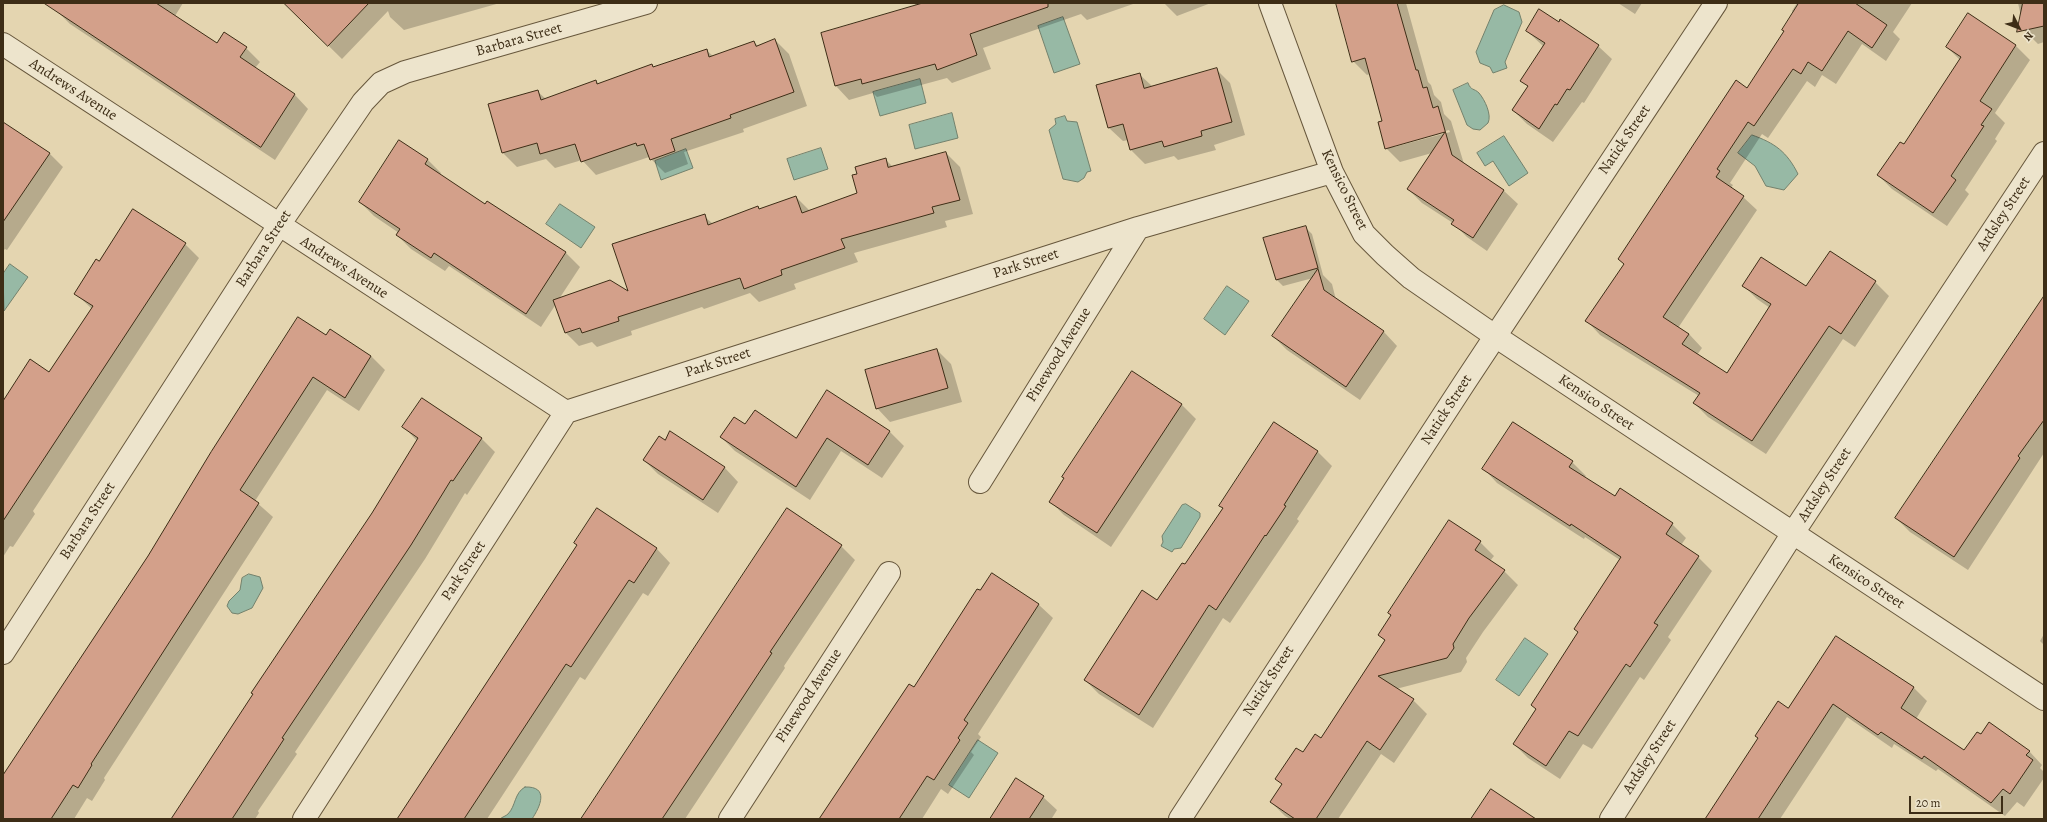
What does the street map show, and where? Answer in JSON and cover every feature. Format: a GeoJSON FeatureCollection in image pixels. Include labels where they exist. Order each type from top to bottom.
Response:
{"type":"FeatureCollection","features":[{"type":"Feature","properties":{"kind":"street","name":"Barbara Street"},"geometry":{"type":"LineString","coordinates":[[3,652],[279,225],[363,102],[381,83],[406,72],[646,3]]}},
{"type":"Feature","properties":{"kind":"street","name":"Kensico Street"},"geometry":{"type":"LineString","coordinates":[[1270,3],[1332,172],[1364,234],[1385,255],[1411,278],[1495,336],[2044,699]]}},
{"type":"Feature","properties":{"kind":"street","name":"Natick Street"},"geometry":{"type":"LineString","coordinates":[[1184,818],[1495,336],[1716,3]]}},
{"type":"Feature","properties":{"kind":"street","name":"Andrews Avenue"},"geometry":{"type":"LineString","coordinates":[[3,44],[566,412]]}},
{"type":"Feature","properties":{"kind":"street","name":"Ardsley Street"},"geometry":{"type":"LineString","coordinates":[[1611,819],[1793,533],[2044,153]]}},
{"type":"Feature","properties":{"kind":"street","name":"Park Street"},"geometry":{"type":"LineString","coordinates":[[304,819],[566,412],[1138,228],[1332,172]]}},
{"type":"Feature","properties":{"kind":"street","name":"Pinewood Avenue"},"geometry":{"type":"LineString","coordinates":[[980,482],[1138,228]]}},
{"type":"Feature","properties":{"kind":"street","name":"Pinewood Avenue"},"geometry":{"type":"LineString","coordinates":[[730,819],[889,573]]}},
{"type":"Feature","properties":{"kind":"shaded area"},"geometry":{"type":"Polygon","coordinates":[[[1504,5],[1519,12],[1522,22],[1505,62],[1507,68],[1493,73],[1490,67],[1480,63],[1476,52],[1494,10],[1504,5]]]}},
{"type":"Feature","properties":{"kind":"shaded area"},"geometry":{"type":"Polygon","coordinates":[[[1063,17],[1080,64],[1054,73],[1038,26],[1063,17]]]}},
{"type":"Feature","properties":{"kind":"shaded area"},"geometry":{"type":"Polygon","coordinates":[[[920,79],[926,103],[880,116],[873,92],[920,79]]]}},
{"type":"Feature","properties":{"kind":"shaded area"},"geometry":{"type":"Polygon","coordinates":[[[1468,83],[1471,88],[1477,91],[1486,103],[1489,120],[1488,123],[1480,130],[1473,129],[1467,125],[1453,90],[1468,83]]]}},
{"type":"Feature","properties":{"kind":"shaded area"},"geometry":{"type":"Polygon","coordinates":[[[952,113],[958,138],[915,149],[909,125],[952,113]]]}},
{"type":"Feature","properties":{"kind":"shaded area"},"geometry":{"type":"Polygon","coordinates":[[[1065,116],[1067,121],[1077,122],[1091,171],[1087,172],[1084,178],[1078,182],[1063,179],[1049,130],[1056,124],[1055,119],[1065,116]]]}},
{"type":"Feature","properties":{"kind":"shaded area"},"geometry":{"type":"Polygon","coordinates":[[[1752,135],[1767,141],[1780,149],[1794,166],[1798,174],[1784,190],[1766,186],[1755,166],[1738,153],[1752,135]]]}},
{"type":"Feature","properties":{"kind":"shaded area"},"geometry":{"type":"Polygon","coordinates":[[[1504,136],[1528,173],[1509,186],[1493,161],[1485,166],[1477,153],[1504,136]]]}},
{"type":"Feature","properties":{"kind":"shaded area"},"geometry":{"type":"Polygon","coordinates":[[[821,148],[828,169],[794,180],[787,159],[821,148]]]}},
{"type":"Feature","properties":{"kind":"shaded area"},"geometry":{"type":"Polygon","coordinates":[[[686,149],[693,168],[661,180],[655,161],[686,149]]]}},
{"type":"Feature","properties":{"kind":"shaded area"},"geometry":{"type":"Polygon","coordinates":[[[560,204],[595,227],[581,248],[546,224],[560,204]]]}},
{"type":"Feature","properties":{"kind":"shaded area"},"geometry":{"type":"Polygon","coordinates":[[[10,264],[28,277],[4,311],[3,274],[10,264]]]}},
{"type":"Feature","properties":{"kind":"shaded area"},"geometry":{"type":"Polygon","coordinates":[[[1227,286],[1249,301],[1225,335],[1204,319],[1227,286]]]}},
{"type":"Feature","properties":{"kind":"shaded area"},"geometry":{"type":"Polygon","coordinates":[[[1186,504],[1200,513],[1200,517],[1181,548],[1174,549],[1172,552],[1161,546],[1163,542],[1162,536],[1182,505],[1186,504]]]}},
{"type":"Feature","properties":{"kind":"shaded area"},"geometry":{"type":"Polygon","coordinates":[[[249,574],[260,577],[263,588],[252,608],[238,614],[232,613],[227,606],[229,601],[240,590],[242,578],[249,574]]]}},
{"type":"Feature","properties":{"kind":"shaded area"},"geometry":{"type":"Polygon","coordinates":[[[1525,638],[1548,654],[1519,696],[1496,680],[1525,638]]]}},
{"type":"Feature","properties":{"kind":"shaded area"},"geometry":{"type":"Polygon","coordinates":[[[978,740],[998,753],[969,798],[949,785],[978,740]]]}},
{"type":"Feature","properties":{"kind":"shaded area"},"geometry":{"type":"Polygon","coordinates":[[[525,787],[538,790],[541,798],[538,809],[532,819],[500,819],[511,811],[517,796],[525,787]]]}},
{"type":"Feature","properties":{"kind":"building"},"geometry":{"type":"Polygon","coordinates":[[[44,3],[156,3],[217,43],[224,32],[247,47],[240,57],[295,94],[261,147],[44,3]]]}},
{"type":"Feature","properties":{"kind":"building"},"geometry":{"type":"Polygon","coordinates":[[[284,3],[369,3],[328,46],[284,3]]]}},
{"type":"Feature","properties":{"kind":"building"},"geometry":{"type":"Polygon","coordinates":[[[923,3],[1048,3],[1048,7],[970,34],[977,55],[937,70],[935,64],[862,84],[861,79],[835,86],[821,33],[923,3]]]}},
{"type":"Feature","properties":{"kind":"building"},"geometry":{"type":"Polygon","coordinates":[[[1336,3],[1397,3],[1416,70],[1418,70],[1423,88],[1427,87],[1433,108],[1438,106],[1452,155],[1504,190],[1473,238],[1451,224],[1454,220],[1407,189],[1445,132],[1385,149],[1378,122],[1382,121],[1365,58],[1352,62],[1336,3]]]}},
{"type":"Feature","properties":{"kind":"building"},"geometry":{"type":"Polygon","coordinates":[[[1799,3],[1855,3],[1887,25],[1872,48],[1848,31],[1822,71],[1808,62],[1801,74],[1793,69],[1754,126],[1748,122],[1717,169],[1720,171],[1716,177],[1744,196],[1663,317],[1689,334],[1682,344],[1727,373],[1771,304],[1742,286],[1761,257],[1806,286],[1830,251],[1876,281],[1841,334],[1829,326],[1752,441],[1693,403],[1700,393],[1585,321],[1624,264],[1618,259],[1736,80],[1747,88],[1784,31],[1782,30],[1799,3]]]}},
{"type":"Feature","properties":{"kind":"building"},"geometry":{"type":"Polygon","coordinates":[[[2023,3],[2044,3],[2044,26],[2017,32],[2023,3]]]}},
{"type":"Feature","properties":{"kind":"building"},"geometry":{"type":"Polygon","coordinates":[[[1539,9],[1559,22],[1560,19],[1599,45],[1570,90],[1567,89],[1557,105],[1555,104],[1539,129],[1512,110],[1528,86],[1520,81],[1545,43],[1526,31],[1539,9]]]}},
{"type":"Feature","properties":{"kind":"building"},"geometry":{"type":"Polygon","coordinates":[[[1968,13],[2016,45],[1980,101],[1992,109],[1981,125],[1984,126],[1951,176],[1956,180],[1933,213],[1877,175],[1900,142],[1904,144],[1961,57],[1946,47],[1968,13]]]}},
{"type":"Feature","properties":{"kind":"building"},"geometry":{"type":"Polygon","coordinates":[[[775,39],[794,92],[730,115],[731,118],[671,139],[675,151],[650,160],[644,144],[637,146],[636,143],[581,162],[575,144],[540,154],[537,143],[502,153],[488,104],[538,90],[541,100],[596,80],[597,84],[652,64],[653,67],[707,49],[709,57],[754,41],[756,46],[775,39]]]}},
{"type":"Feature","properties":{"kind":"building"},"geometry":{"type":"Polygon","coordinates":[[[1217,68],[1232,122],[1201,131],[1202,136],[1164,147],[1162,141],[1130,150],[1123,124],[1108,128],[1096,85],[1140,73],[1144,88],[1217,68]]]}},
{"type":"Feature","properties":{"kind":"building"},"geometry":{"type":"Polygon","coordinates":[[[3,122],[50,153],[3,222],[3,122]]]}},
{"type":"Feature","properties":{"kind":"building"},"geometry":{"type":"Polygon","coordinates":[[[399,140],[428,159],[425,164],[485,204],[487,201],[566,252],[526,314],[434,253],[431,258],[396,235],[400,229],[359,202],[399,140]]]}},
{"type":"Feature","properties":{"kind":"building"},"geometry":{"type":"Polygon","coordinates":[[[946,152],[960,200],[932,207],[934,213],[841,239],[845,248],[781,270],[782,275],[744,289],[740,278],[618,317],[619,321],[582,333],[580,328],[565,333],[553,300],[610,280],[628,291],[612,244],[705,214],[708,225],[758,206],[759,209],[796,196],[802,213],[857,193],[852,175],[857,174],[855,167],[886,158],[888,167],[946,152]]]}},
{"type":"Feature","properties":{"kind":"building"},"geometry":{"type":"Polygon","coordinates":[[[133,209],[186,243],[3,521],[3,401],[30,359],[49,372],[93,306],[74,294],[96,259],[99,261],[133,209]]]}},
{"type":"Feature","properties":{"kind":"building"},"geometry":{"type":"Polygon","coordinates":[[[1306,226],[1318,268],[1276,280],[1263,238],[1306,226]]]}},
{"type":"Feature","properties":{"kind":"building"},"geometry":{"type":"Polygon","coordinates":[[[1318,269],[1324,290],[1384,331],[1346,387],[1272,336],[1318,269]]]}},
{"type":"Feature","properties":{"kind":"building"},"geometry":{"type":"Polygon","coordinates":[[[2044,296],[2044,420],[2018,456],[2020,458],[1954,557],[1895,518],[2044,296]]]}},
{"type":"Feature","properties":{"kind":"building"},"geometry":{"type":"Polygon","coordinates":[[[298,317],[326,335],[330,329],[371,356],[345,398],[313,377],[240,490],[259,503],[91,764],[92,765],[78,788],[73,785],[51,819],[3,819],[3,775],[148,556],[211,452],[298,317]]]}},
{"type":"Feature","properties":{"kind":"building"},"geometry":{"type":"Polygon","coordinates":[[[937,349],[948,388],[876,409],[865,370],[937,349]]]}},
{"type":"Feature","properties":{"kind":"building"},"geometry":{"type":"Polygon","coordinates":[[[1132,371],[1182,404],[1097,533],[1049,502],[1064,478],[1062,477],[1132,371]]]}},
{"type":"Feature","properties":{"kind":"building"},"geometry":{"type":"Polygon","coordinates":[[[827,390],[890,431],[868,465],[827,438],[796,487],[720,437],[734,417],[745,424],[755,410],[796,438],[827,390]]]}},
{"type":"Feature","properties":{"kind":"building"},"geometry":{"type":"Polygon","coordinates":[[[422,398],[482,438],[453,481],[451,480],[411,545],[282,738],[284,739],[232,819],[171,819],[253,694],[251,693],[372,513],[418,438],[402,427],[422,398]]]}},
{"type":"Feature","properties":{"kind":"building"},"geometry":{"type":"Polygon","coordinates":[[[1274,422],[1318,451],[1284,505],[1286,506],[1266,536],[1265,535],[1216,610],[1209,605],[1139,715],[1084,680],[1142,590],[1157,600],[1182,563],[1185,564],[1223,508],[1219,506],[1274,422]]]}},
{"type":"Feature","properties":{"kind":"building"},"geometry":{"type":"Polygon","coordinates":[[[1513,422],[1573,461],[1569,467],[1615,496],[1620,488],[1673,523],[1666,534],[1699,556],[1654,623],[1658,625],[1630,667],[1626,664],[1578,736],[1569,731],[1546,766],[1513,744],[1536,709],[1531,705],[1578,632],[1574,629],[1621,557],[1482,469],[1513,422]]]}},
{"type":"Feature","properties":{"kind":"building"},"geometry":{"type":"Polygon","coordinates":[[[670,431],[725,467],[703,500],[643,460],[659,436],[665,440],[670,431]]]}},
{"type":"Feature","properties":{"kind":"building"},"geometry":{"type":"Polygon","coordinates":[[[597,508],[657,548],[634,583],[629,580],[571,667],[566,664],[464,819],[397,819],[577,545],[574,543],[597,508]]]}},
{"type":"Feature","properties":{"kind":"building"},"geometry":{"type":"Polygon","coordinates":[[[787,508],[842,545],[770,652],[772,653],[720,732],[662,819],[581,819],[787,508]]]}},
{"type":"Feature","properties":{"kind":"building"},"geometry":{"type":"Polygon","coordinates":[[[1449,520],[1481,541],[1475,550],[1505,570],[1469,618],[1453,644],[1454,648],[1447,658],[1378,676],[1414,699],[1380,750],[1367,741],[1316,819],[1295,819],[1270,802],[1282,784],[1275,779],[1296,748],[1303,752],[1315,734],[1321,738],[1385,640],[1378,635],[1391,615],[1388,613],[1449,520]]]}},
{"type":"Feature","properties":{"kind":"building"},"geometry":{"type":"Polygon","coordinates":[[[992,573],[1039,604],[964,720],[968,723],[958,738],[960,740],[934,780],[927,776],[899,819],[819,819],[909,684],[914,687],[977,589],[980,590],[992,573]]]}},
{"type":"Feature","properties":{"kind":"building"},"geometry":{"type":"Polygon","coordinates":[[[1836,636],[1914,687],[1901,708],[1964,750],[1977,732],[1981,734],[1989,722],[2030,751],[2026,755],[2033,760],[2010,794],[2003,789],[1991,803],[1924,756],[1922,759],[1881,732],[1878,735],[1833,704],[1758,819],[1705,819],[1758,738],[1755,736],[1778,701],[1788,708],[1836,636]]]}},
{"type":"Feature","properties":{"kind":"building"},"geometry":{"type":"Polygon","coordinates":[[[1016,778],[1044,796],[1029,819],[990,819],[1016,778]]]}},
{"type":"Feature","properties":{"kind":"building"},"geometry":{"type":"Polygon","coordinates":[[[1491,789],[1536,819],[1471,819],[1491,789]]]}}]}
